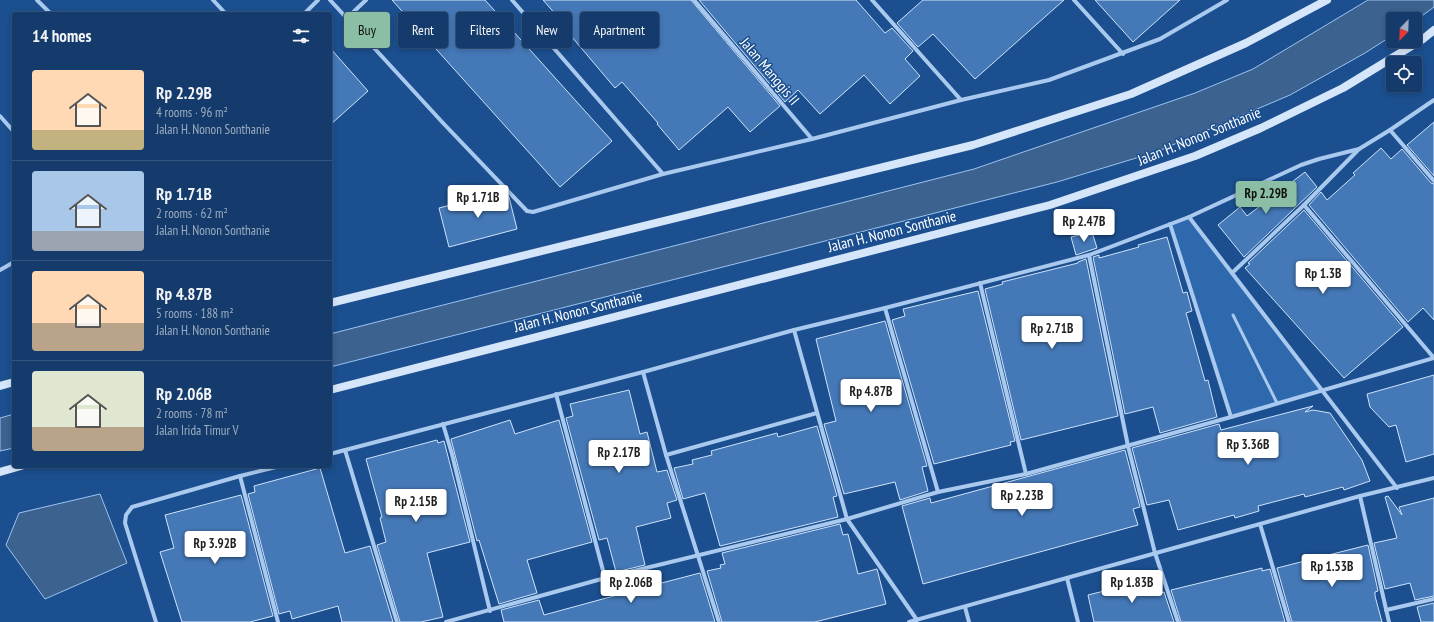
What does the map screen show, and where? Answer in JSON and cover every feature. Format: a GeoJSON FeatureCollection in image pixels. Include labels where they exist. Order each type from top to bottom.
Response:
{"type":"FeatureCollection","features":[{"type":"Feature","properties":{"kind":"street"},"geometry":{"type":"LineString","coordinates":[[37,0],[49,12]]}},
{"type":"Feature","properties":{"kind":"street"},"geometry":{"type":"LineString","coordinates":[[213,0],[224,12]]}},
{"type":"Feature","properties":{"kind":"street"},"geometry":{"type":"LineString","coordinates":[[306,12],[318,0]]}},
{"type":"Feature","properties":{"kind":"street"},"geometry":{"type":"LineString","coordinates":[[330,0],[344,15]]}},
{"type":"Feature","properties":{"kind":"street"},"geometry":{"type":"LineString","coordinates":[[353,12],[366,0]]}},
{"type":"Feature","properties":{"kind":"street"},"geometry":{"type":"LineString","coordinates":[[512,0],[663,174]]}},
{"type":"Feature","properties":{"kind":"street","name":"Jalan Manggis II"},"geometry":{"type":"LineString","coordinates":[[694,0],[812,139]]}},
{"type":"Feature","properties":{"kind":"street"},"geometry":{"type":"LineString","coordinates":[[872,0],[961,100]]}},
{"type":"Feature","properties":{"kind":"street"},"geometry":{"type":"LineString","coordinates":[[1074,0],[1123,54]]}},
{"type":"Feature","properties":{"kind":"street"},"geometry":{"type":"LineString","coordinates":[[374,48],[527,211],[538,211],[663,174],[812,139],[961,100],[1049,80],[1123,54],[1160,39],[1227,0]]}},
{"type":"Feature","properties":{"kind":"street"},"geometry":{"type":"LineString","coordinates":[[332,303],[973,145],[1131,94],[1246,43],[1327,0]]}},
{"type":"Feature","properties":{"kind":"street","name":"Jalan H. Nonon Sonthanie"},"geometry":{"type":"LineString","coordinates":[[332,389],[1050,204],[1124,180],[1195,156],[1262,128],[1343,88],[1423,39],[1434,30]]}},
{"type":"Feature","properties":{"kind":"street"},"geometry":{"type":"LineString","coordinates":[[1232,273],[1304,205],[1359,149],[1434,100]]}},
{"type":"Feature","properties":{"kind":"street"},"geometry":{"type":"LineString","coordinates":[[0,116],[12,130]]}},
{"type":"Feature","properties":{"kind":"street"},"geometry":{"type":"LineString","coordinates":[[1390,130],[1434,181]]}},
{"type":"Feature","properties":{"kind":"street"},"geometry":{"type":"LineString","coordinates":[[332,453],[643,372],[794,330],[1089,255],[1189,217],[1301,165],[1359,149]]}},
{"type":"Feature","properties":{"kind":"street"},"geometry":{"type":"LineString","coordinates":[[446,622],[605,578],[847,519],[938,492],[1026,474],[1231,417],[1434,358],[1304,205]]}},
{"type":"Feature","properties":{"kind":"street"},"geometry":{"type":"LineString","coordinates":[[1189,217],[1397,488]]}},
{"type":"Feature","properties":{"kind":"street"},"geometry":{"type":"LineString","coordinates":[[1170,224],[1231,417]]}},
{"type":"Feature","properties":{"kind":"street"},"geometry":{"type":"LineString","coordinates":[[1089,255],[1128,446],[1155,553],[1178,622]]}},
{"type":"Feature","properties":{"kind":"street"},"geometry":{"type":"LineString","coordinates":[[0,270],[12,263]]}},
{"type":"Feature","properties":{"kind":"street"},"geometry":{"type":"LineString","coordinates":[[980,283],[1026,474]]}},
{"type":"Feature","properties":{"kind":"street"},"geometry":{"type":"LineString","coordinates":[[885,308],[938,492]]}},
{"type":"Feature","properties":{"kind":"street"},"geometry":{"type":"LineString","coordinates":[[794,330],[847,519],[917,620]]}},
{"type":"Feature","properties":{"kind":"street"},"geometry":{"type":"LineString","coordinates":[[643,372],[666,455],[719,622]]}},
{"type":"Feature","properties":{"kind":"street"},"geometry":{"type":"LineString","coordinates":[[0,381],[12,381]]}},
{"type":"Feature","properties":{"kind":"street"},"geometry":{"type":"LineString","coordinates":[[0,386],[12,382]]}},
{"type":"Feature","properties":{"kind":"street"},"geometry":{"type":"LineString","coordinates":[[556,394],[605,578]]}},
{"type":"Feature","properties":{"kind":"street"},"geometry":{"type":"LineString","coordinates":[[666,455],[817,413]]}},
{"type":"Feature","properties":{"kind":"street"},"geometry":{"type":"LineString","coordinates":[[442,424],[452,454],[490,611]]}},
{"type":"Feature","properties":{"kind":"street"},"geometry":{"type":"LineString","coordinates":[[345,450],[397,622]]}},
{"type":"Feature","properties":{"kind":"street"},"geometry":{"type":"LineString","coordinates":[[0,472],[14,468]]}},
{"type":"Feature","properties":{"kind":"street"},"geometry":{"type":"LineString","coordinates":[[156,622],[125,524],[126,515],[132,507],[272,468]]}},
{"type":"Feature","properties":{"kind":"street"},"geometry":{"type":"LineString","coordinates":[[240,476],[278,622]]}},
{"type":"Feature","properties":{"kind":"street"},"geometry":{"type":"LineString","coordinates":[[909,622],[1360,496],[1434,478]]}},
{"type":"Feature","properties":{"kind":"street"},"geometry":{"type":"LineString","coordinates":[[1360,496],[1389,622]]}},
{"type":"Feature","properties":{"kind":"street"},"geometry":{"type":"LineString","coordinates":[[1260,524],[1289,622]]}},
{"type":"Feature","properties":{"kind":"street"},"geometry":{"type":"LineString","coordinates":[[1067,578],[1078,622]]}},
{"type":"Feature","properties":{"kind":"street"},"geometry":{"type":"LineString","coordinates":[[1386,610],[1434,599]]}},
{"type":"Feature","properties":{"kind":"street"},"geometry":{"type":"LineString","coordinates":[[965,607],[969,622]]}},
{"type":"Feature","properties":{"kind":"lane"},"geometry":{"type":"LineString","coordinates":[[1233,315],[1277,403]]}},
{"type":"Feature","properties":{"kind":"shaded area"},"geometry":{"type":"Polygon","coordinates":[[[1368,0],[1434,0],[1434,7],[1422,16],[1422,12],[1386,12],[1386,40],[1290,95],[1156,152],[1057,182],[332,366],[332,333],[974,169],[1195,93],[1253,69],[1368,0]]]}},
{"type":"Feature","properties":{"kind":"shaded area"},"geometry":{"type":"Polygon","coordinates":[[[1189,217],[1322,390],[1231,417],[1170,224],[1189,217]]]}},
{"type":"Feature","properties":{"kind":"shaded area"},"geometry":{"type":"Polygon","coordinates":[[[12,415],[12,448],[0,451],[0,418],[12,415]]]}},
{"type":"Feature","properties":{"kind":"shaded area"},"geometry":{"type":"Polygon","coordinates":[[[100,494],[127,563],[45,599],[6,545],[19,513],[100,494]]]}},
{"type":"Feature","properties":{"kind":"building"},"geometry":{"type":"Polygon","coordinates":[[[392,0],[485,0],[496,12],[456,12],[456,48],[514,48],[514,32],[522,41],[522,48],[528,48],[612,141],[560,187],[435,48],[448,48],[448,12],[403,12],[392,0]]]}},
{"type":"Feature","properties":{"kind":"building"},"geometry":{"type":"Polygon","coordinates":[[[543,0],[691,0],[780,106],[750,132],[728,107],[679,150],[657,124],[658,123],[622,82],[615,88],[581,48],[659,48],[659,12],[580,12],[580,47],[572,37],[572,12],[554,12],[543,0]]]}},
{"type":"Feature","properties":{"kind":"building"},"geometry":{"type":"Polygon","coordinates":[[[699,0],[856,0],[885,33],[892,28],[913,51],[905,59],[920,76],[890,104],[864,75],[820,114],[798,90],[785,102],[699,0]]]}},
{"type":"Feature","properties":{"kind":"building"},"geometry":{"type":"Polygon","coordinates":[[[923,0],[1064,0],[975,79],[933,34],[918,47],[897,23],[923,0]]]}},
{"type":"Feature","properties":{"kind":"building"},"geometry":{"type":"Polygon","coordinates":[[[1095,0],[1180,0],[1133,42],[1095,0]]]}},
{"type":"Feature","properties":{"kind":"building"},"geometry":{"type":"Polygon","coordinates":[[[332,50],[368,91],[332,123],[332,50]]]}},
{"type":"Feature","properties":{"kind":"building"},"geometry":{"type":"Polygon","coordinates":[[[1434,122],[1434,176],[1407,145],[1434,122]]]}},
{"type":"Feature","properties":{"kind":"building"},"geometry":{"type":"Polygon","coordinates":[[[1381,148],[1391,159],[1402,149],[1431,183],[1434,184],[1434,320],[1423,308],[1408,322],[1309,205],[1321,192],[1327,200],[1355,175],[1353,173],[1381,148]]]}},
{"type":"Feature","properties":{"kind":"building"},"geometry":{"type":"Polygon","coordinates":[[[1305,172],[1317,187],[1244,257],[1218,225],[1240,207],[1247,216],[1305,172]]]}},
{"type":"Feature","properties":{"kind":"building"},"geometry":{"type":"Polygon","coordinates":[[[503,191],[509,197],[517,229],[449,247],[439,208],[503,191]]]}},
{"type":"Feature","properties":{"kind":"building"},"geometry":{"type":"Polygon","coordinates":[[[1304,210],[1403,327],[1344,378],[1245,268],[1250,264],[1248,263],[1304,210]]]}},
{"type":"Feature","properties":{"kind":"building"},"geometry":{"type":"Polygon","coordinates":[[[1092,232],[1097,248],[1076,255],[1071,237],[1092,232]]]}},
{"type":"Feature","properties":{"kind":"building"},"geometry":{"type":"Polygon","coordinates":[[[1167,237],[1183,293],[1187,292],[1192,311],[1186,313],[1205,381],[1208,380],[1217,417],[1160,433],[1153,407],[1125,414],[1093,257],[1099,255],[1099,258],[1139,247],[1138,245],[1167,237]]]}},
{"type":"Feature","properties":{"kind":"building"},"geometry":{"type":"Polygon","coordinates":[[[1086,259],[1118,416],[1021,440],[985,289],[1003,284],[1002,282],[1078,263],[1086,259]]]}},
{"type":"Feature","properties":{"kind":"building"},"geometry":{"type":"Polygon","coordinates":[[[978,291],[1015,441],[1010,442],[1011,445],[934,464],[892,320],[905,316],[903,309],[978,291]]]}},
{"type":"Feature","properties":{"kind":"building"},"geometry":{"type":"Polygon","coordinates":[[[885,321],[927,466],[922,467],[928,491],[900,500],[895,482],[844,494],[824,424],[836,421],[816,339],[885,321]]]}},
{"type":"Feature","properties":{"kind":"building"},"geometry":{"type":"Polygon","coordinates":[[[1434,375],[1434,454],[1406,462],[1396,425],[1389,427],[1370,407],[1367,394],[1434,375]]]}},
{"type":"Feature","properties":{"kind":"building"},"geometry":{"type":"Polygon","coordinates":[[[629,390],[640,434],[647,432],[657,472],[667,470],[677,500],[667,503],[671,518],[636,527],[645,565],[616,572],[607,538],[599,540],[566,418],[573,416],[570,404],[629,390]]]}},
{"type":"Feature","properties":{"kind":"building"},"geometry":{"type":"Polygon","coordinates":[[[1313,406],[1305,412],[1313,410],[1330,413],[1362,460],[1370,481],[1344,490],[1343,487],[1305,497],[1304,494],[1258,506],[1259,511],[1235,518],[1234,515],[1178,530],[1169,500],[1147,505],[1132,448],[1219,424],[1221,430],[1313,406]]]}},
{"type":"Feature","properties":{"kind":"building"},"geometry":{"type":"Polygon","coordinates":[[[510,420],[515,434],[559,420],[592,542],[527,560],[537,593],[499,604],[479,540],[477,541],[451,439],[510,420]]]}},
{"type":"Feature","properties":{"kind":"building"},"geometry":{"type":"Polygon","coordinates":[[[817,426],[837,496],[833,497],[838,517],[720,546],[705,493],[683,499],[674,468],[693,464],[692,460],[712,455],[711,451],[777,433],[778,437],[817,426]]]}},
{"type":"Feature","properties":{"kind":"building"},"geometry":{"type":"Polygon","coordinates":[[[437,440],[438,443],[444,441],[470,542],[427,553],[443,617],[421,622],[400,622],[377,545],[386,542],[380,518],[382,517],[366,459],[437,440]]]}},
{"type":"Feature","properties":{"kind":"building"},"geometry":{"type":"Polygon","coordinates":[[[1125,450],[1140,507],[1133,509],[1138,525],[923,584],[902,506],[930,498],[931,503],[1125,450]]]}},
{"type":"Feature","properties":{"kind":"building"},"geometry":{"type":"Polygon","coordinates":[[[320,468],[345,553],[370,546],[393,622],[342,622],[338,606],[292,619],[290,611],[279,614],[248,494],[255,492],[254,486],[320,468]]]}},
{"type":"Feature","properties":{"kind":"building"},"geometry":{"type":"Polygon","coordinates":[[[241,495],[273,616],[250,622],[182,622],[160,552],[174,548],[165,515],[241,495]]]}},
{"type":"Feature","properties":{"kind":"building"},"geometry":{"type":"Polygon","coordinates":[[[1388,496],[1402,515],[1399,507],[1434,498],[1434,596],[1415,600],[1410,583],[1385,589],[1374,543],[1397,538],[1385,497],[1388,496]]]}},
{"type":"Feature","properties":{"kind":"building"},"geometry":{"type":"Polygon","coordinates":[[[840,524],[843,535],[848,534],[858,574],[877,569],[886,604],[815,622],[722,622],[707,571],[721,568],[720,565],[725,564],[722,553],[840,524]]]}},
{"type":"Feature","properties":{"kind":"building"},"geometry":{"type":"Polygon","coordinates":[[[1368,545],[1378,591],[1375,592],[1375,596],[1382,622],[1292,622],[1277,568],[1368,545]]]}},
{"type":"Feature","properties":{"kind":"building"},"geometry":{"type":"Polygon","coordinates":[[[1262,568],[1262,571],[1270,569],[1285,622],[1181,622],[1171,590],[1262,568]]]}},
{"type":"Feature","properties":{"kind":"building"},"geometry":{"type":"Polygon","coordinates":[[[647,571],[650,586],[700,573],[715,622],[504,622],[501,610],[539,600],[544,615],[621,594],[617,579],[647,571]]]}},
{"type":"Feature","properties":{"kind":"building"},"geometry":{"type":"Polygon","coordinates":[[[1157,578],[1161,593],[1164,592],[1174,622],[1094,622],[1088,595],[1157,578]]]}},
{"type":"Feature","properties":{"kind":"building"},"geometry":{"type":"Polygon","coordinates":[[[1434,603],[1434,622],[1421,622],[1417,607],[1434,603]]]}}]}
